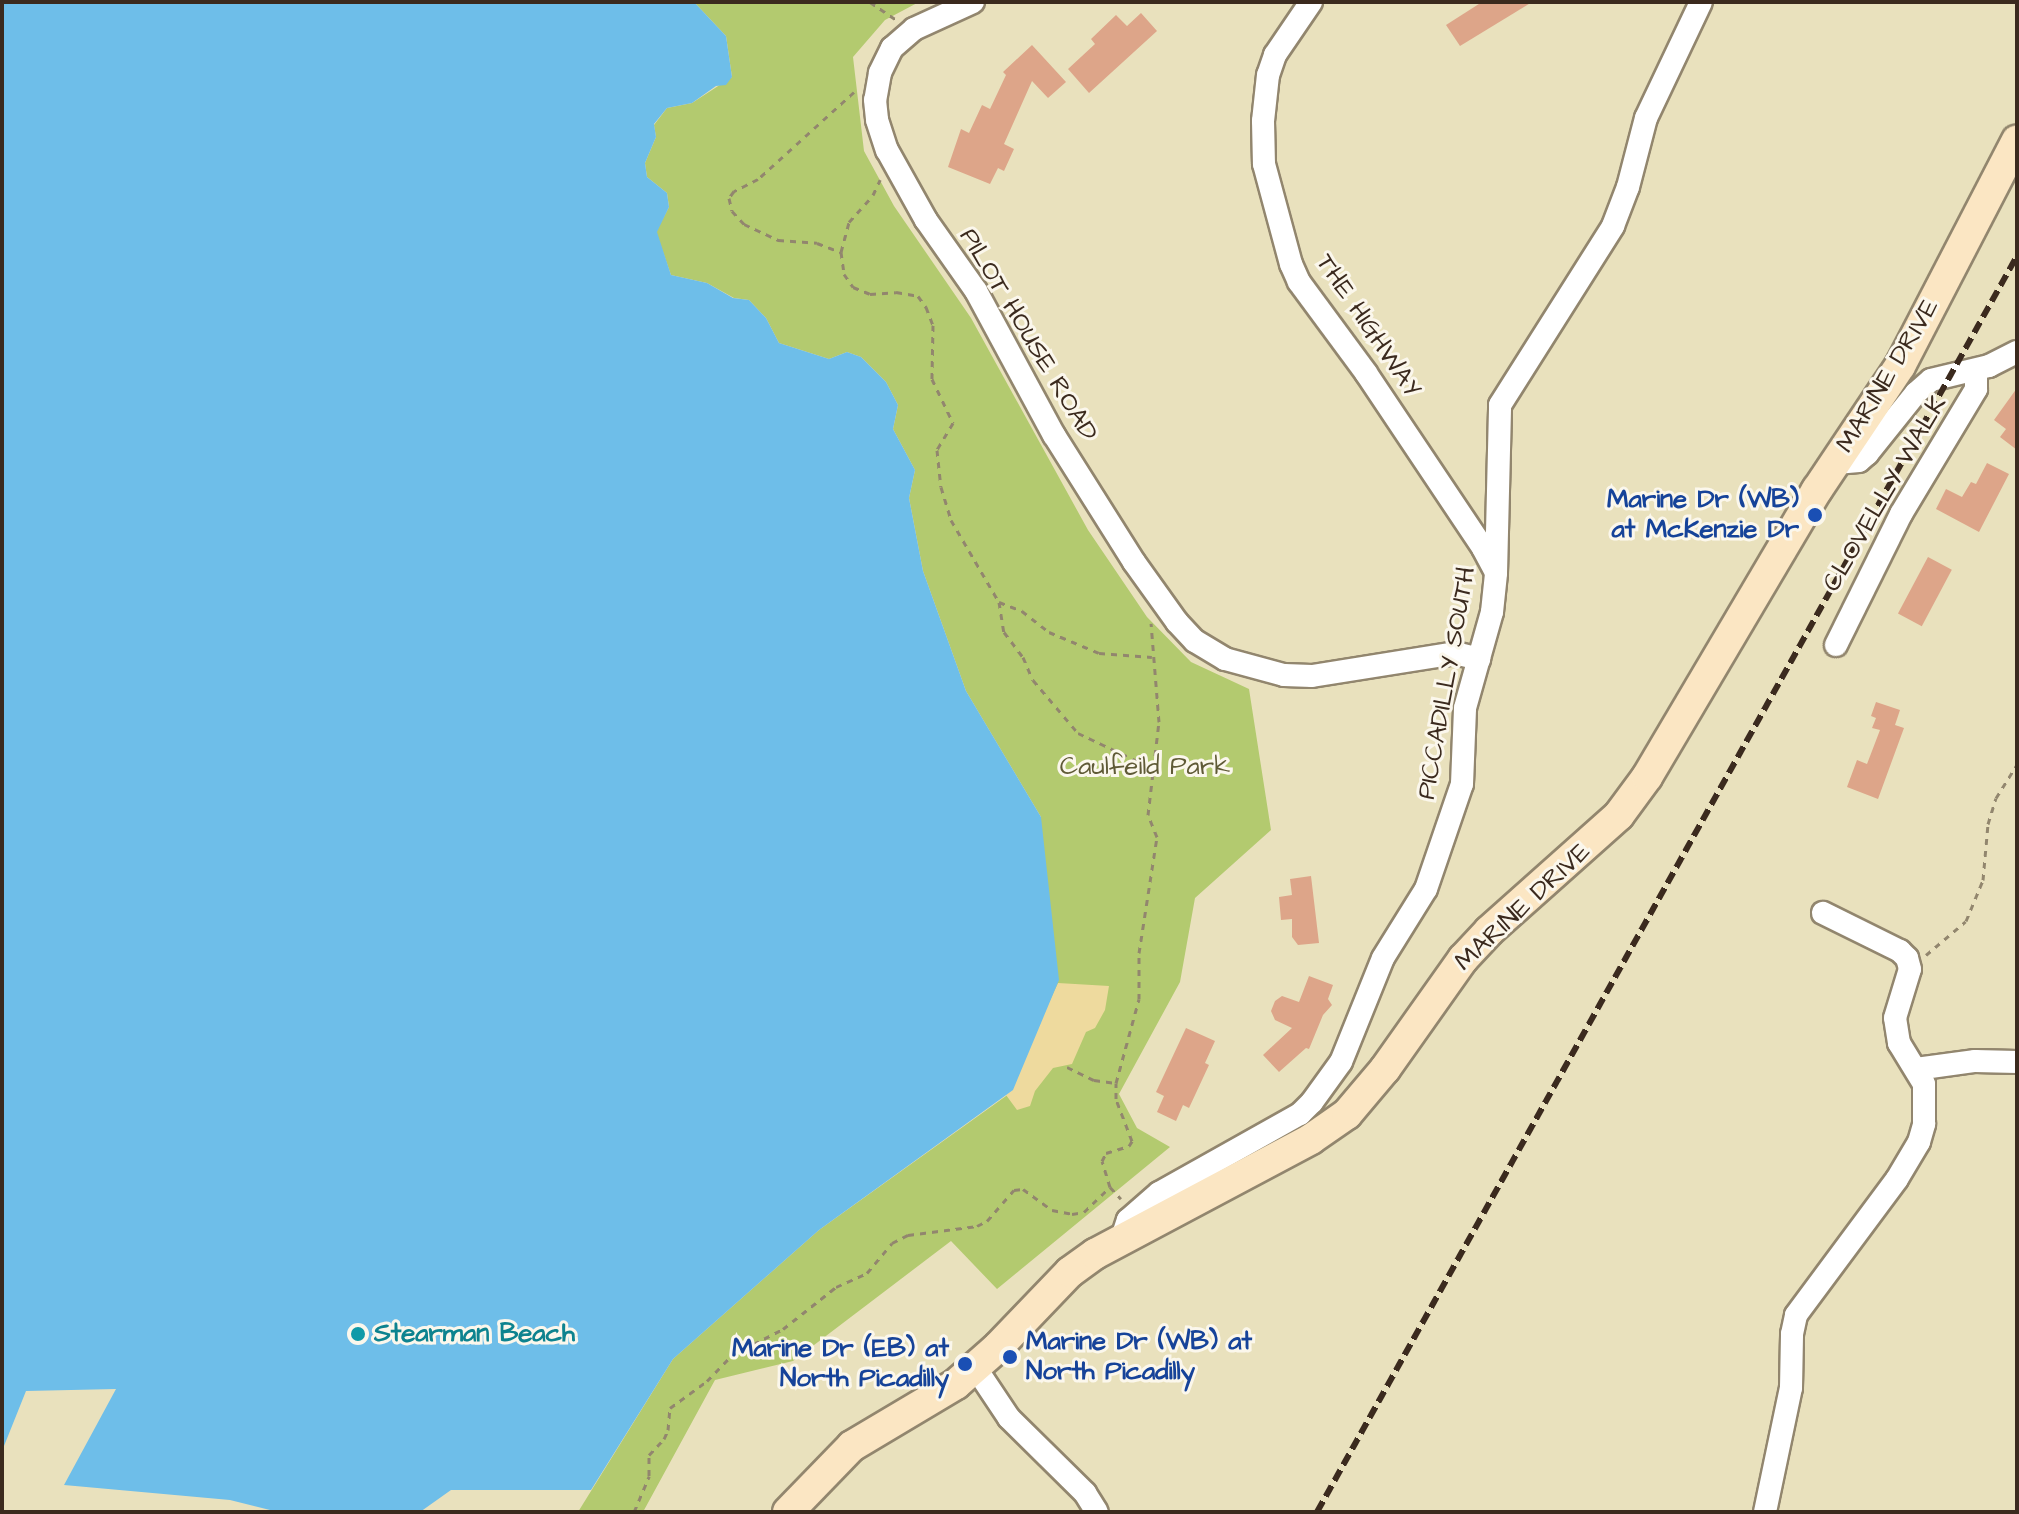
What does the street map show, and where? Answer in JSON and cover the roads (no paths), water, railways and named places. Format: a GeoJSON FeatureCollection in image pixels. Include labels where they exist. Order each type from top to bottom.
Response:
{"type":"FeatureCollection","features":[{"type":"Feature","properties":{"kind":"main road","name":"MARINE DRIVE"},"geometry":{"type":"LineString","coordinates":[[788,1512],[852,1446],[956,1384],[1070,1272],[1122,1238],[1311,1139],[1358,1103],[1463,959],[1489,931],[1619,815],[1647,777],[1836,463],[1900,366],[2017,140]]}},
{"type":"Feature","properties":{"kind":"street","name":"PILOT HOUSE ROAD"},"geometry":{"type":"LineString","coordinates":[[973,2],[914,29],[892,48],[880,73],[875,100],[877,120],[894,162],[926,220],[983,303],[1054,435],[1139,570],[1195,641],[1225,659],[1260,670],[1298,677],[1455,653],[1479,659]]}},
{"type":"Feature","properties":{"kind":"street","name":"THE HIGHWAY"},"geometry":{"type":"LineString","coordinates":[[1311,2],[1275,55],[1268,75],[1263,121],[1264,164],[1291,264],[1299,282],[1374,385],[1483,548],[1496,573]]}},
{"type":"Feature","properties":{"kind":"street","name":"PICCADILLY SOUTH"},"geometry":{"type":"LineString","coordinates":[[1122,1238],[1128,1220],[1183,1177],[1300,1114],[1333,1076],[1383,958],[1426,889],[1462,784],[1465,708],[1492,612],[1496,573],[1500,405],[1613,226],[1628,187],[1646,118],[1701,2]]}},
{"type":"Feature","properties":{"kind":"street"},"geometry":{"type":"LineString","coordinates":[[1836,463],[1859,461],[1916,393],[1931,380],[1942,375],[1976,370],[2017,352]]}},
{"type":"Feature","properties":{"kind":"street","name":"CLOVELLY WALK"},"geometry":{"type":"LineString","coordinates":[[1836,645],[1901,514],[1976,389],[1976,370]]}},
{"type":"Feature","properties":{"kind":"street"},"geometry":{"type":"LineString","coordinates":[[1765,1512],[1791,1388],[1792,1334],[1796,1315],[1852,1244],[1919,1142],[1926,1105],[1924,1084],[1899,1043],[1895,1018],[1910,969],[1900,951],[1823,913]]}},
{"type":"Feature","properties":{"kind":"street"},"geometry":{"type":"LineString","coordinates":[[1916,1069],[1975,1061],[2017,1062]]}},
{"type":"Feature","properties":{"kind":"street"},"geometry":{"type":"LineString","coordinates":[[975,1367],[1009,1418],[1085,1493],[1097,1512]]}},
{"type":"Feature","properties":{"kind":"water"},"geometry":{"type":"Polygon","coordinates":[[[2,2],[694,2],[726,36],[732,77],[726,85],[716,86],[692,103],[667,108],[654,124],[656,137],[645,163],[647,177],[667,193],[669,207],[657,232],[671,275],[707,283],[733,298],[749,300],[766,318],[779,343],[829,359],[847,352],[861,357],[886,382],[898,405],[893,429],[915,470],[909,498],[923,571],[966,691],[1041,817],[1059,980],[1013,1090],[819,1230],[673,1359],[591,1490],[451,1490],[420,1512],[278,1512],[230,1500],[64,1485],[116,1389],[26,1391],[2,1451],[2,2]]]}},
{"type":"Feature","properties":{"kind":"railway"},"geometry":{"type":"LineString","coordinates":[[1317,1512],[2017,256]]}},
{"type":"Feature","properties":{"kind":"place","name":"Marine Dr (WB) at McKenzie Dr"},"geometry":{"type":"Point","coordinates":[1815,515]}},
{"type":"Feature","properties":{"kind":"place","name":"Stearman Beach"},"geometry":{"type":"Point","coordinates":[358,1334]}},
{"type":"Feature","properties":{"kind":"place","name":"Marine Dr (WB) at North Picadilly"},"geometry":{"type":"Point","coordinates":[1010,1357]}},
{"type":"Feature","properties":{"kind":"place","name":"Marine Dr (EB) at North Picadilly"},"geometry":{"type":"Point","coordinates":[965,1364]}},
{"type":"Feature","properties":{"kind":"park label","name":"Caulfeild Park"},"geometry":{"type":"Point","coordinates":[1145,767]}}]}
